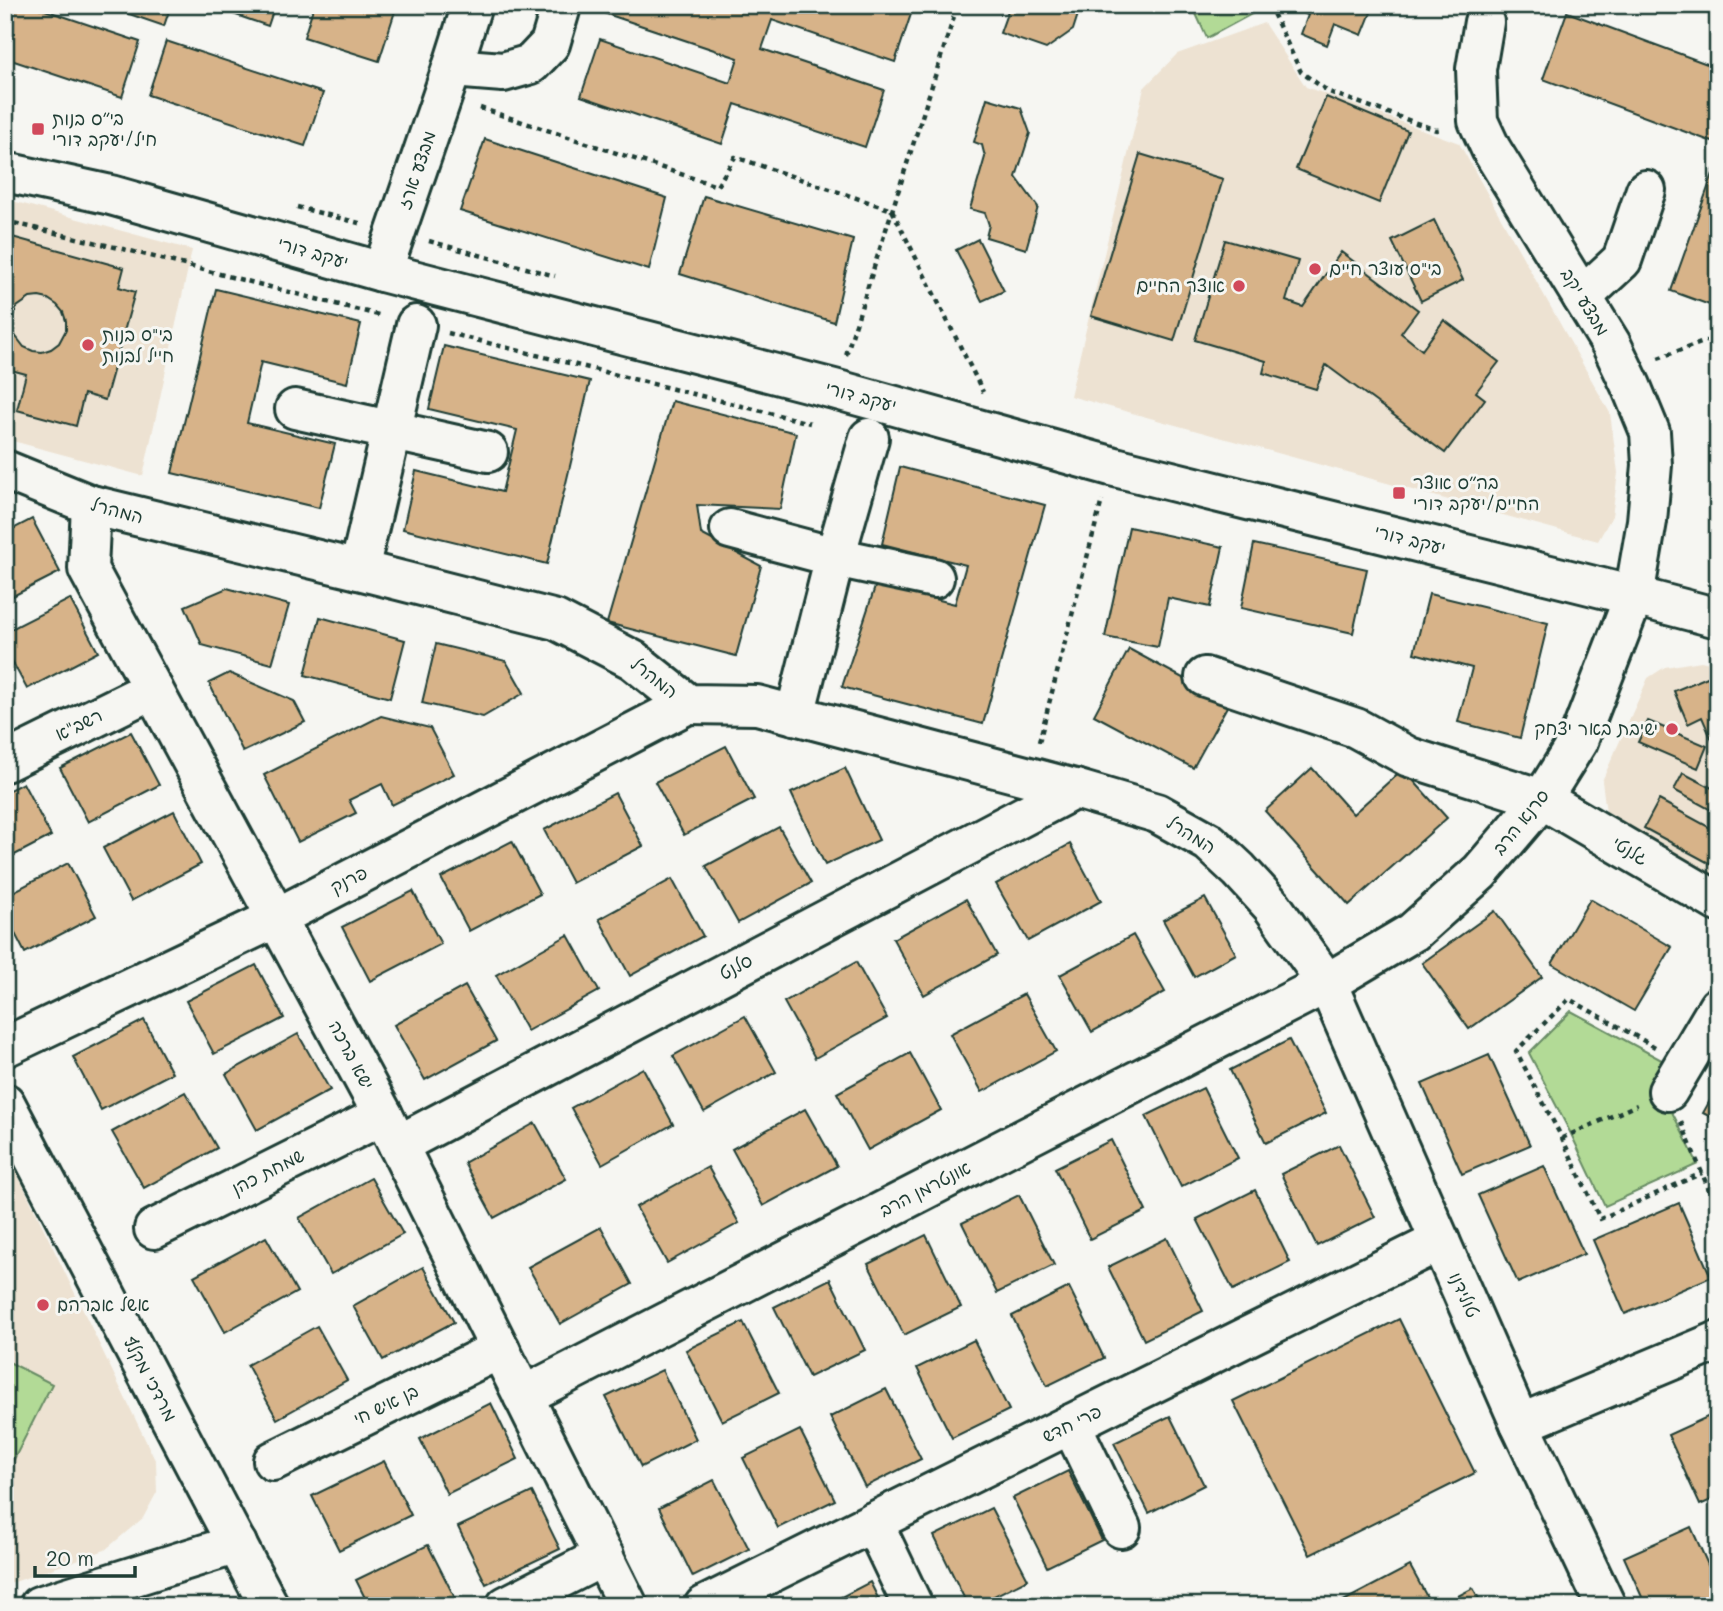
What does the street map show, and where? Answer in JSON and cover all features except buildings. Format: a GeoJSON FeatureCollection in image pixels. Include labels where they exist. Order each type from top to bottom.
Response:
{"type":"FeatureCollection","features":[{"type":"Feature","properties":{"kind":"street","name":"מבצע ארז"},"geometry":{"type":"LineString","coordinates":[[382,272],[472,5]]}},
{"type":"Feature","properties":{"kind":"street"},"geometry":{"type":"LineString","coordinates":[[447,82],[531,64],[550,44],[560,5]]}},
{"type":"Feature","properties":{"kind":"street","name":"מבצע יקב"},"geometry":{"type":"LineString","coordinates":[[1484,22],[1476,69],[1478,121],[1490,149],[1611,344],[1650,432],[1652,466],[1647,521],[1634,596]]}},
{"type":"Feature","properties":{"kind":"street","name":"יעקב דורי"},"geometry":{"type":"LineString","coordinates":[[5,172],[111,195],[382,272],[834,389],[1111,466],[1718,618]]}},
{"type":"Feature","properties":{"kind":"street"},"geometry":{"type":"LineString","coordinates":[[1582,297],[1622,260],[1646,190]]}},
{"type":"Feature","properties":{"kind":"street"},"geometry":{"type":"LineString","coordinates":[[359,570],[416,325]]}},
{"type":"Feature","properties":{"kind":"street"},"geometry":{"type":"LineString","coordinates":[[295,409],[488,452]]}},
{"type":"Feature","properties":{"kind":"street"},"geometry":{"type":"LineString","coordinates":[[795,715],[835,556],[869,438]]}},
{"type":"Feature","properties":{"kind":"street","name":"המהרל"},"geometry":{"type":"LineString","coordinates":[[5,470],[91,505],[556,620],[634,660],[688,704],[757,705],[1157,813],[1209,842],[1240,870],[1272,906],[1327,983]]}},
{"type":"Feature","properties":{"kind":"street","name":"ישא ברכה"},"geometry":{"type":"LineString","coordinates":[[91,505],[88,569],[390,1130],[628,1606]]}},
{"type":"Feature","properties":{"kind":"street"},"geometry":{"type":"LineString","coordinates":[[730,529],[934,578]]}},
{"type":"Feature","properties":{"kind":"street","name":"סרנא הרב"},"geometry":{"type":"LineString","coordinates":[[1327,983],[1413,932],[1480,872],[1542,799],[1578,741],[1634,596]]}},
{"type":"Feature","properties":{"kind":"street","name":"גלנטי"},"geometry":{"type":"LineString","coordinates":[[1205,677],[1356,728],[1409,757],[1542,799],[1718,902]]}},
{"type":"Feature","properties":{"kind":"street","name":"רשב\"א"},"geometry":{"type":"LineString","coordinates":[[5,762],[153,689]]}},
{"type":"Feature","properties":{"kind":"street","name":"פרנק"},"geometry":{"type":"LineString","coordinates":[[5,1047],[276,918],[688,704]]}},
{"type":"Feature","properties":{"kind":"street","name":"סלנט"},"geometry":{"type":"LineString","coordinates":[[390,1130],[1075,789]]}},
{"type":"Feature","properties":{"kind":"street","name":"טולידנו"},"geometry":{"type":"LineString","coordinates":[[1327,983],[1520,1424],[1606,1606]]}},
{"type":"Feature","properties":{"kind":"street","name":"אונטרמן הרב"},"geometry":{"type":"LineString","coordinates":[[523,1396],[1327,983]]}},
{"type":"Feature","properties":{"kind":"street"},"geometry":{"type":"LineString","coordinates":[[1676,1077],[1718,1007]]}},
{"type":"Feature","properties":{"kind":"street","name":"מרדכי מקלף"},"geometry":{"type":"LineString","coordinates":[[5,1103],[269,1606]]}},
{"type":"Feature","properties":{"kind":"street","name":"שמחת כהן"},"geometry":{"type":"LineString","coordinates":[[154,1229],[390,1130]]}},
{"type":"Feature","properties":{"kind":"street","name":"פרי חדש"},"geometry":{"type":"LineString","coordinates":[[704,1606],[1440,1241]]}},
{"type":"Feature","properties":{"kind":"street"},"geometry":{"type":"LineString","coordinates":[[1520,1424],[1718,1341]]}},
{"type":"Feature","properties":{"kind":"street","name":"בן איש חי"},"geometry":{"type":"LineString","coordinates":[[273,1461],[500,1349]]}},
{"type":"Feature","properties":{"kind":"street"},"geometry":{"type":"LineString","coordinates":[[1071,1424],[1121,1528]]}},
{"type":"Feature","properties":{"kind":"street"},"geometry":{"type":"LineString","coordinates":[[873,1522],[913,1606]]}},
{"type":"Feature","properties":{"kind":"street"},"geometry":{"type":"LineString","coordinates":[[40,1606],[237,1544]]}},
{"type":"Feature","properties":{"kind":"street"},"geometry":{"type":"LineString","coordinates":[[506,1606],[604,1556]]}},
{"type":"Feature","properties":{"kind":"path"},"geometry":{"type":"LineString","coordinates":[[834,389],[957,7],[951,5]]}},
{"type":"Feature","properties":{"kind":"path"},"geometry":{"type":"LineString","coordinates":[[1269,5],[1301,72],[1329,92],[1436,130],[1478,121]]}},
{"type":"Feature","properties":{"kind":"path"},"geometry":{"type":"LineString","coordinates":[[1693,5],[1718,14]]}},
{"type":"Feature","properties":{"kind":"path"},"geometry":{"type":"LineString","coordinates":[[447,82],[717,186],[735,157],[892,210],[987,400]]}},
{"type":"Feature","properties":{"kind":"path"},"geometry":{"type":"LineString","coordinates":[[1624,370],[1718,337]]}},
{"type":"Feature","properties":{"kind":"path"},"geometry":{"type":"LineString","coordinates":[[1029,777],[1111,466]]}},
{"type":"Feature","properties":{"kind":"path"},"geometry":{"type":"LineString","coordinates":[[1702,1173],[1600,1219],[1562,1138],[1516,1051],[1569,999],[1676,1077],[1702,1173],[1717,1209]]}},
{"type":"Feature","properties":{"kind":"path"},"geometry":{"type":"LineString","coordinates":[[1562,1138],[1676,1077]]}},
{"type":"Feature","properties":{"kind":"shaded area","name":"בי\"ס עוצר חיים"},"geometry":{"type":"Polygon","coordinates":[[[1264,23],[1306,87],[1459,143],[1610,413],[1618,473],[1612,516],[1598,541],[1070,396],[1144,88],[1177,54],[1264,23]]]}},
{"type":"Feature","properties":{"kind":"shaded area","name":"בי\"ס בנות חייל לבנות"},"geometry":{"type":"Polygon","coordinates":[[[5,199],[192,250],[143,476],[9,440],[5,448],[5,199]]]}},
{"type":"Feature","properties":{"kind":"shaded area","name":"ישיבת באר יצחק"},"geometry":{"type":"Polygon","coordinates":[[[1701,661],[1718,665],[1718,881],[1626,829],[1606,812],[1602,781],[1648,678],[1665,667],[1701,661]]]}},
{"type":"Feature","properties":{"kind":"shaded area","name":"אשל אברהם"},"geometry":{"type":"Polygon","coordinates":[[[5,1148],[156,1462],[157,1492],[143,1518],[105,1550],[6,1585],[5,1148]]]}},
{"type":"Feature","properties":{"kind":"green space"},"geometry":{"type":"Polygon","coordinates":[[[1192,5],[1268,5],[1207,38],[1192,5]]]}},
{"type":"Feature","properties":{"kind":"green space"},"geometry":{"type":"Polygon","coordinates":[[[1571,1011],[1669,1064],[1660,1088],[1698,1164],[1605,1206],[1529,1053],[1571,1011]]]}},
{"type":"Feature","properties":{"kind":"green space"},"geometry":{"type":"Polygon","coordinates":[[[5,1360],[52,1384],[5,1477],[5,1360]]]}},
{"type":"Feature","properties":{"kind":"place","name":"בי״ס בנות חיל/יעקב דורי"},"geometry":{"type":"Point","coordinates":[38,129]}},
{"type":"Feature","properties":{"kind":"place","name":"בי\"ס עוצר חיים"},"geometry":{"type":"Point","coordinates":[1315,269]}},
{"type":"Feature","properties":{"kind":"place","name":"אוצר החיים"},"geometry":{"type":"Point","coordinates":[1239,286]}},
{"type":"Feature","properties":{"kind":"place","name":"בי\"ס בנות חייל לבנות"},"geometry":{"type":"Point","coordinates":[88,345]}},
{"type":"Feature","properties":{"kind":"place","name":"בה״ס אוצר החיים/יעקב דורי"},"geometry":{"type":"Point","coordinates":[1399,493]}},
{"type":"Feature","properties":{"kind":"place","name":"ישיבת באר יצחק"},"geometry":{"type":"Point","coordinates":[1672,729]}},
{"type":"Feature","properties":{"kind":"place","name":"אשל אברהם"},"geometry":{"type":"Point","coordinates":[43,1305]}}]}
